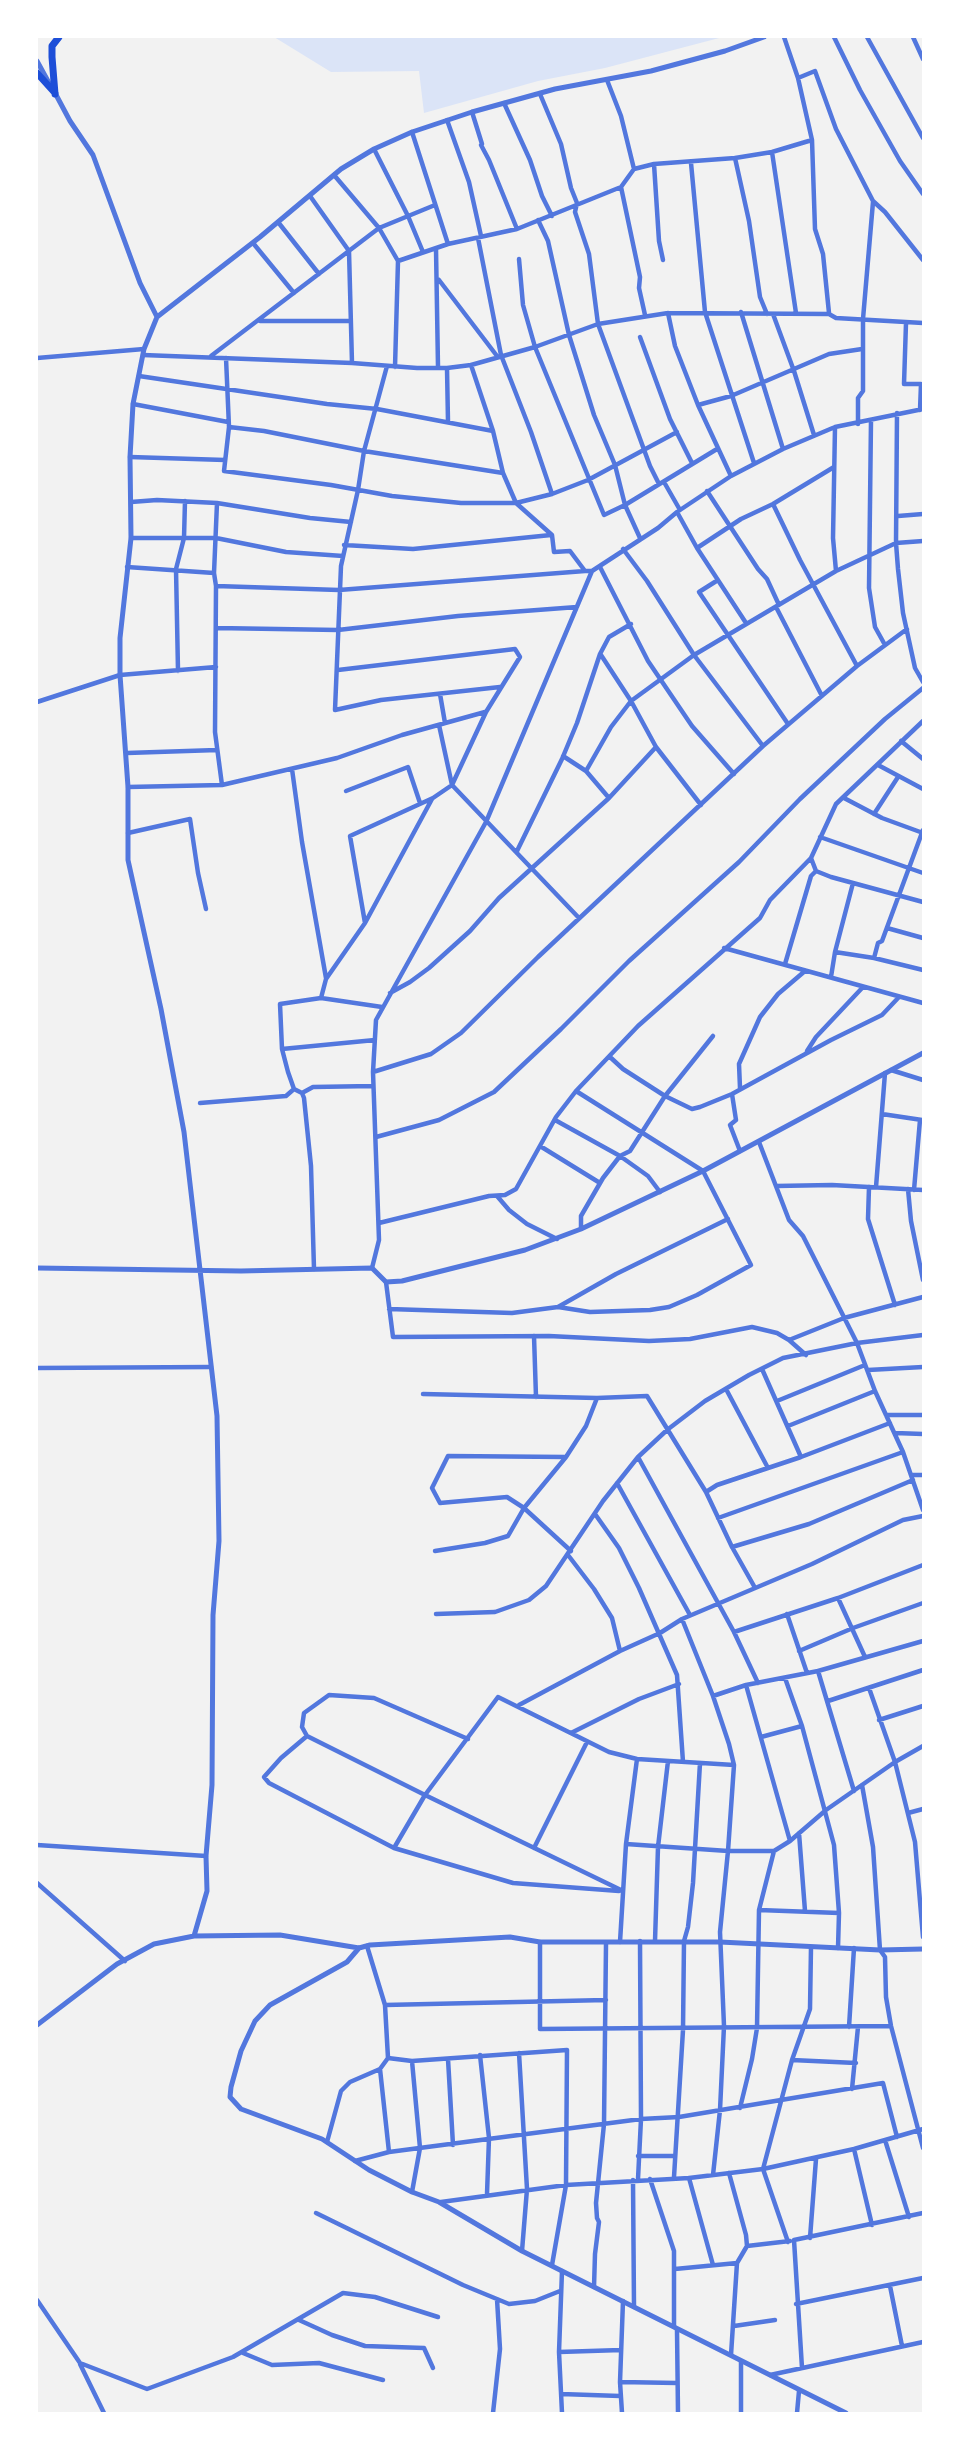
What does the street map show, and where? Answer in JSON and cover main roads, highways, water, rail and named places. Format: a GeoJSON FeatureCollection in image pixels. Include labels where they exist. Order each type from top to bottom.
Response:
{"type":"FeatureCollection","features":[{"type":"Feature","properties":{"kind":"main road"},"geometry":{"type":"LineString","coordinates":[[37,73],[55,94],[52,46],[59,37]]}}]}
